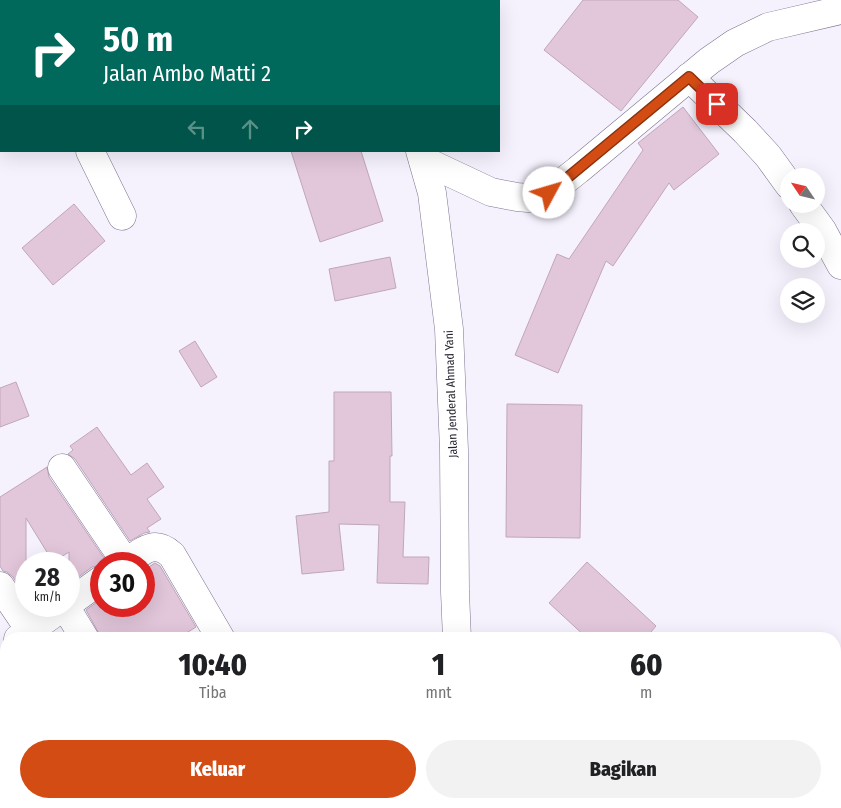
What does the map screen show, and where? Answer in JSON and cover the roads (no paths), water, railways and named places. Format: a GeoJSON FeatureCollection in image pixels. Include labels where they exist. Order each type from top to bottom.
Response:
{"type":"FeatureCollection","features":[{"type":"Feature","properties":{"kind":"main road"},"geometry":{"type":"LineString","coordinates":[[421,156],[491,192],[528,198],[541,197],[578,170],[709,61],[736,43],[768,28],[841,10]]}},
{"type":"Feature","properties":{"kind":"main road"},"geometry":{"type":"LineString","coordinates":[[689,77],[745,131],[780,173]]}},
{"type":"Feature","properties":{"kind":"main road"},"geometry":{"type":"LineString","coordinates":[[90,152],[122,216]]}},
{"type":"Feature","properties":{"kind":"main road","name":"Jalan Jenderal Ahmad Yani"},"geometry":{"type":"LineString","coordinates":[[421,156],[432,193],[449,330],[454,450],[457,632]]}},
{"type":"Feature","properties":{"kind":"main road"},"geometry":{"type":"LineString","coordinates":[[810,213],[822,230],[841,265]]}},
{"type":"Feature","properties":{"kind":"main road"},"geometry":{"type":"LineString","coordinates":[[62,468],[118,552]]}},
{"type":"Feature","properties":{"kind":"main road"},"geometry":{"type":"LineString","coordinates":[[142,552],[152,546],[160,547],[172,555],[217,632]]}},
{"type":"Feature","properties":{"kind":"main road"},"geometry":{"type":"LineString","coordinates":[[0,586],[23,632]]}},
{"type":"Feature","properties":{"kind":"main road"},"geometry":{"type":"LineString","coordinates":[[28,632],[49,617]]}},
{"type":"Feature","properties":{"kind":"main road"},"geometry":{"type":"LineString","coordinates":[[71,617],[80,632]]}}]}
